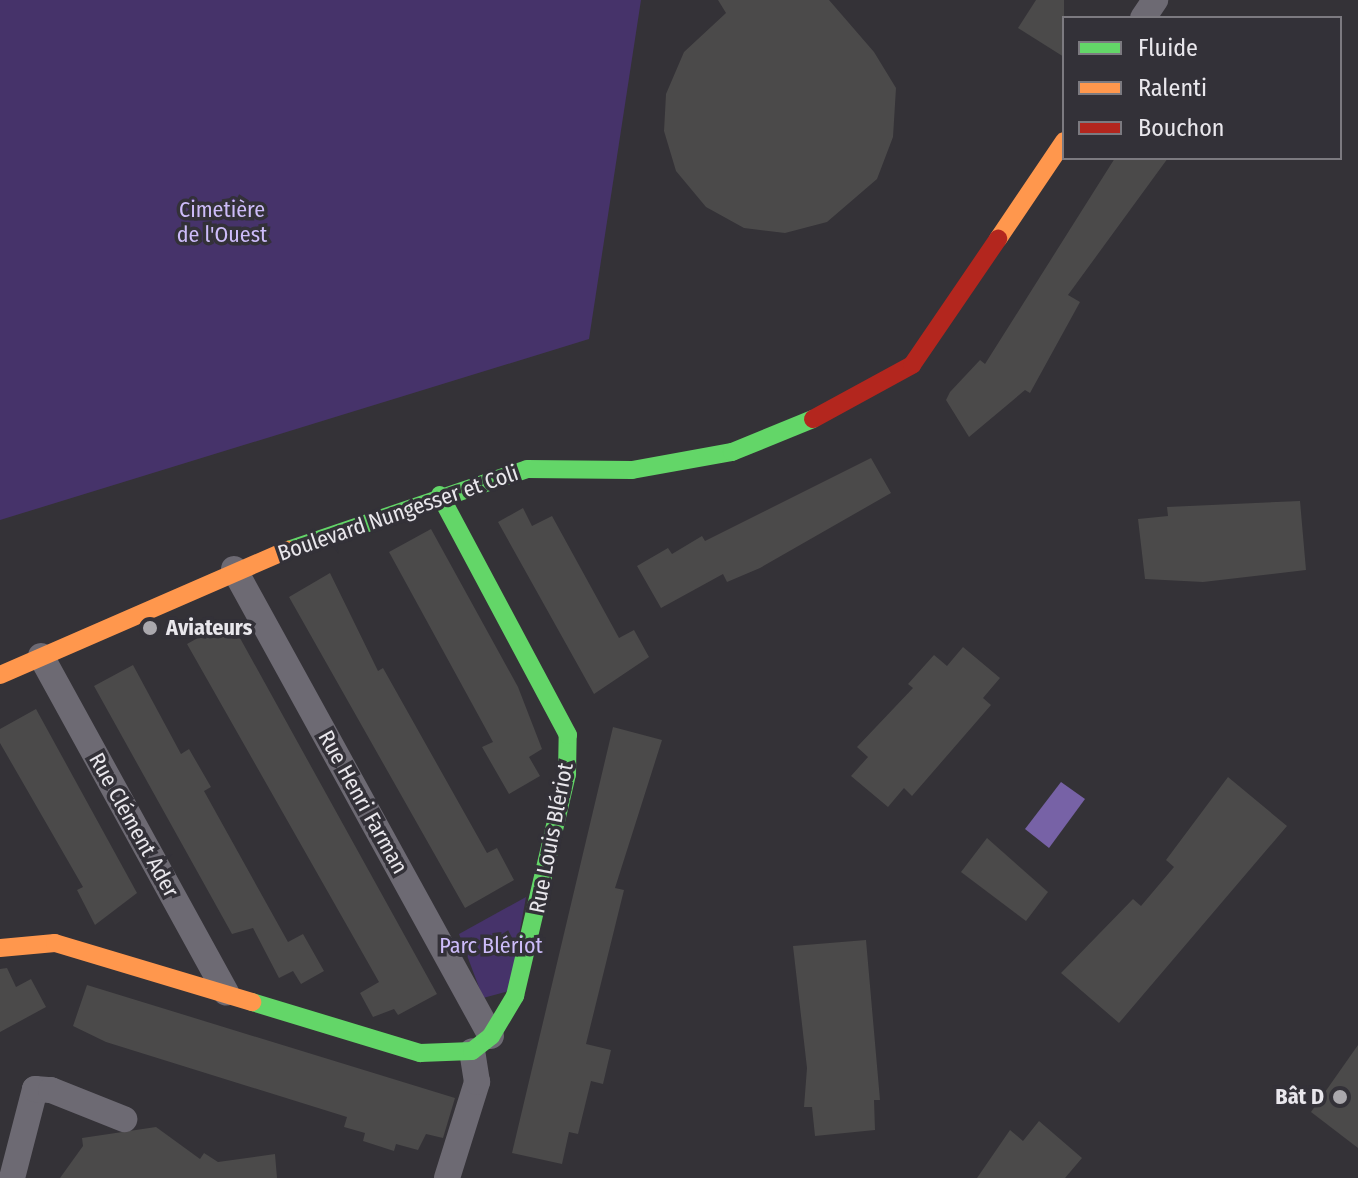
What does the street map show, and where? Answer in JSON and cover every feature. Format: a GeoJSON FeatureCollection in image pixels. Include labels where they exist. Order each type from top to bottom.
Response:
{"type":"FeatureCollection","features":[{"type":"Feature","properties":{"kind":"street","name":"Boulevard Nungesser et Coli"},"geometry":{"type":"LineString","coordinates":[[0,675],[234,569],[440,495],[527,469],[632,470],[732,452],[850,404],[912,365],[1062,144]]}},
{"type":"Feature","properties":{"kind":"street","name":"Rue Louis Blériot"},"geometry":{"type":"LineString","coordinates":[[440,495],[568,735],[567,774],[515,996],[481,1044]]}},
{"type":"Feature","properties":{"kind":"street","name":"Rue Henri Farman"},"geometry":{"type":"LineString","coordinates":[[234,569],[481,1044]]}},
{"type":"Feature","properties":{"kind":"street","name":"Rue Clément Ader"},"geometry":{"type":"LineString","coordinates":[[41,656],[226,993]]}},
{"type":"Feature","properties":{"kind":"street"},"geometry":{"type":"LineString","coordinates":[[0,948],[55,943],[420,1053],[481,1044],[477,1082],[447,1178]]}},
{"type":"Feature","properties":{"kind":"street"},"geometry":{"type":"LineString","coordinates":[[12,1178],[35,1089],[51,1090],[124,1119]]}},
{"type":"Feature","properties":{"kind":"green space","name":"Cimetière de l'Ouest"},"geometry":{"type":"Polygon","coordinates":[[[0,0],[641,0],[589,339],[0,520],[0,0]]]}},
{"type":"Feature","properties":{"kind":"green space","name":"Parc Blériot"},"geometry":{"type":"Polygon","coordinates":[[[526,897],[509,991],[483,998],[459,934],[526,897]]]}},
{"type":"Feature","properties":{"kind":"shaded area"},"geometry":{"type":"Polygon","coordinates":[[[1061,782],[1085,799],[1049,848],[1025,829],[1061,782]]]}},
{"type":"Feature","properties":{"kind":"building"},"geometry":{"type":"Polygon","coordinates":[[[718,0],[829,0],[874,52],[896,88],[893,137],[877,179],[827,222],[785,233],[744,228],[706,207],[676,171],[664,131],[666,94],[684,52],[726,13],[718,0]]]}},
{"type":"Feature","properties":{"kind":"building"},"geometry":{"type":"Polygon","coordinates":[[[1036,0],[1064,0],[1062,56],[1018,28],[1036,0]]]}},
{"type":"Feature","properties":{"kind":"building"},"geometry":{"type":"Polygon","coordinates":[[[1114,160],[1167,160],[1068,295],[1080,302],[1030,393],[1025,390],[969,437],[946,400],[980,360],[985,364],[1114,160]]]}},
{"type":"Feature","properties":{"kind":"building"},"geometry":{"type":"Polygon","coordinates":[[[871,458],[891,493],[760,568],[727,582],[723,574],[661,608],[637,566],[668,548],[672,554],[702,536],[705,541],[871,458]]]}},
{"type":"Feature","properties":{"kind":"building"},"geometry":{"type":"Polygon","coordinates":[[[1300,501],[1306,570],[1203,582],[1145,579],[1138,519],[1168,516],[1167,507],[1300,501]]]}},
{"type":"Feature","properties":{"kind":"building"},"geometry":{"type":"Polygon","coordinates":[[[523,508],[532,526],[552,516],[619,638],[634,630],[649,657],[594,694],[498,522],[523,508]]]}},
{"type":"Feature","properties":{"kind":"building"},"geometry":{"type":"Polygon","coordinates":[[[431,529],[518,687],[542,749],[529,757],[540,776],[509,794],[482,747],[493,742],[389,552],[431,529]]]}},
{"type":"Feature","properties":{"kind":"building"},"geometry":{"type":"Polygon","coordinates":[[[330,573],[378,671],[383,668],[487,853],[497,848],[514,880],[465,908],[289,597],[330,573]]]}},
{"type":"Feature","properties":{"kind":"building"},"geometry":{"type":"Polygon","coordinates":[[[230,620],[437,994],[398,1015],[394,1009],[373,1017],[360,993],[379,982],[187,644],[230,620]]]}},
{"type":"Feature","properties":{"kind":"building"},"geometry":{"type":"Polygon","coordinates":[[[963,647],[1000,678],[983,698],[991,705],[912,796],[904,788],[888,807],[851,776],[868,757],[857,747],[913,688],[908,684],[934,655],[947,666],[963,647]]]}},
{"type":"Feature","properties":{"kind":"building"},"geometry":{"type":"Polygon","coordinates":[[[133,665],[181,754],[189,749],[211,787],[204,791],[288,942],[303,934],[324,971],[301,984],[293,971],[279,978],[253,928],[232,934],[94,686],[133,665]]]}},
{"type":"Feature","properties":{"kind":"building"},"geometry":{"type":"Polygon","coordinates":[[[36,709],[137,893],[95,925],[77,890],[83,887],[0,743],[0,729],[36,709]]]}},
{"type":"Feature","properties":{"kind":"building"},"geometry":{"type":"Polygon","coordinates":[[[613,727],[662,740],[615,888],[624,890],[586,1044],[611,1050],[603,1084],[591,1081],[578,1134],[569,1132],[562,1164],[512,1153],[613,727]]]}},
{"type":"Feature","properties":{"kind":"building"},"geometry":{"type":"Polygon","coordinates":[[[1228,777],[1287,826],[1119,1023],[1061,973],[1133,899],[1141,906],[1174,867],[1166,860],[1228,777]]]}},
{"type":"Feature","properties":{"kind":"building"},"geometry":{"type":"Polygon","coordinates":[[[987,838],[1048,892],[1026,921],[961,872],[987,838]]]}},
{"type":"Feature","properties":{"kind":"building"},"geometry":{"type":"Polygon","coordinates":[[[866,940],[880,1100],[874,1100],[875,1130],[815,1136],[812,1107],[804,1107],[807,1068],[793,946],[866,940]]]}},
{"type":"Feature","properties":{"kind":"building"},"geometry":{"type":"Polygon","coordinates":[[[7,968],[16,987],[31,979],[46,1007],[0,1032],[0,969],[7,968]]]}},
{"type":"Feature","properties":{"kind":"building"},"geometry":{"type":"Polygon","coordinates":[[[87,985],[455,1098],[443,1138],[426,1134],[418,1150],[396,1144],[394,1151],[363,1141],[365,1133],[344,1127],[347,1117],[106,1042],[73,1026],[87,985]]]}},
{"type":"Feature","properties":{"kind":"building","name":"Bât D"},"geometry":{"type":"Polygon","coordinates":[[[1358,1045],[1358,1148],[1311,1112],[1358,1045]]]}},
{"type":"Feature","properties":{"kind":"building"},"geometry":{"type":"Polygon","coordinates":[[[1039,1121],[1082,1158],[1065,1178],[977,1178],[1010,1130],[1023,1141],[1039,1121]]]}},
{"type":"Feature","properties":{"kind":"building"},"geometry":{"type":"Polygon","coordinates":[[[156,1127],[200,1159],[204,1153],[218,1162],[275,1154],[277,1178],[60,1178],[83,1146],[82,1138],[156,1127]]]}},
{"type":"Feature","properties":{"kind":"traffic: fast"},"geometry":{"type":"LineString","coordinates":[[288,550],[527,469],[632,470],[732,452],[813,419]]}},
{"type":"Feature","properties":{"kind":"traffic: fast"},"geometry":{"type":"LineString","coordinates":[[252,1002],[420,1053],[472,1051],[491,1036],[515,996],[567,774],[568,735],[440,495]]}},
{"type":"Feature","properties":{"kind":"traffic: slow"},"geometry":{"type":"LineString","coordinates":[[998,239],[1062,144]]}},
{"type":"Feature","properties":{"kind":"traffic: slow"},"geometry":{"type":"LineString","coordinates":[[0,675],[288,550]]}},
{"type":"Feature","properties":{"kind":"traffic: slow"},"geometry":{"type":"LineString","coordinates":[[0,948],[55,943],[252,1002]]}},
{"type":"Feature","properties":{"kind":"traffic: jam"},"geometry":{"type":"LineString","coordinates":[[813,419],[912,365],[998,239]]}},
{"type":"Feature","properties":{"kind":"place","name":"Aviateurs"},"geometry":{"type":"Point","coordinates":[150,628]}},
{"type":"Feature","properties":{"kind":"place","name":"Bât D"},"geometry":{"type":"Point","coordinates":[1340,1097]}}]}
